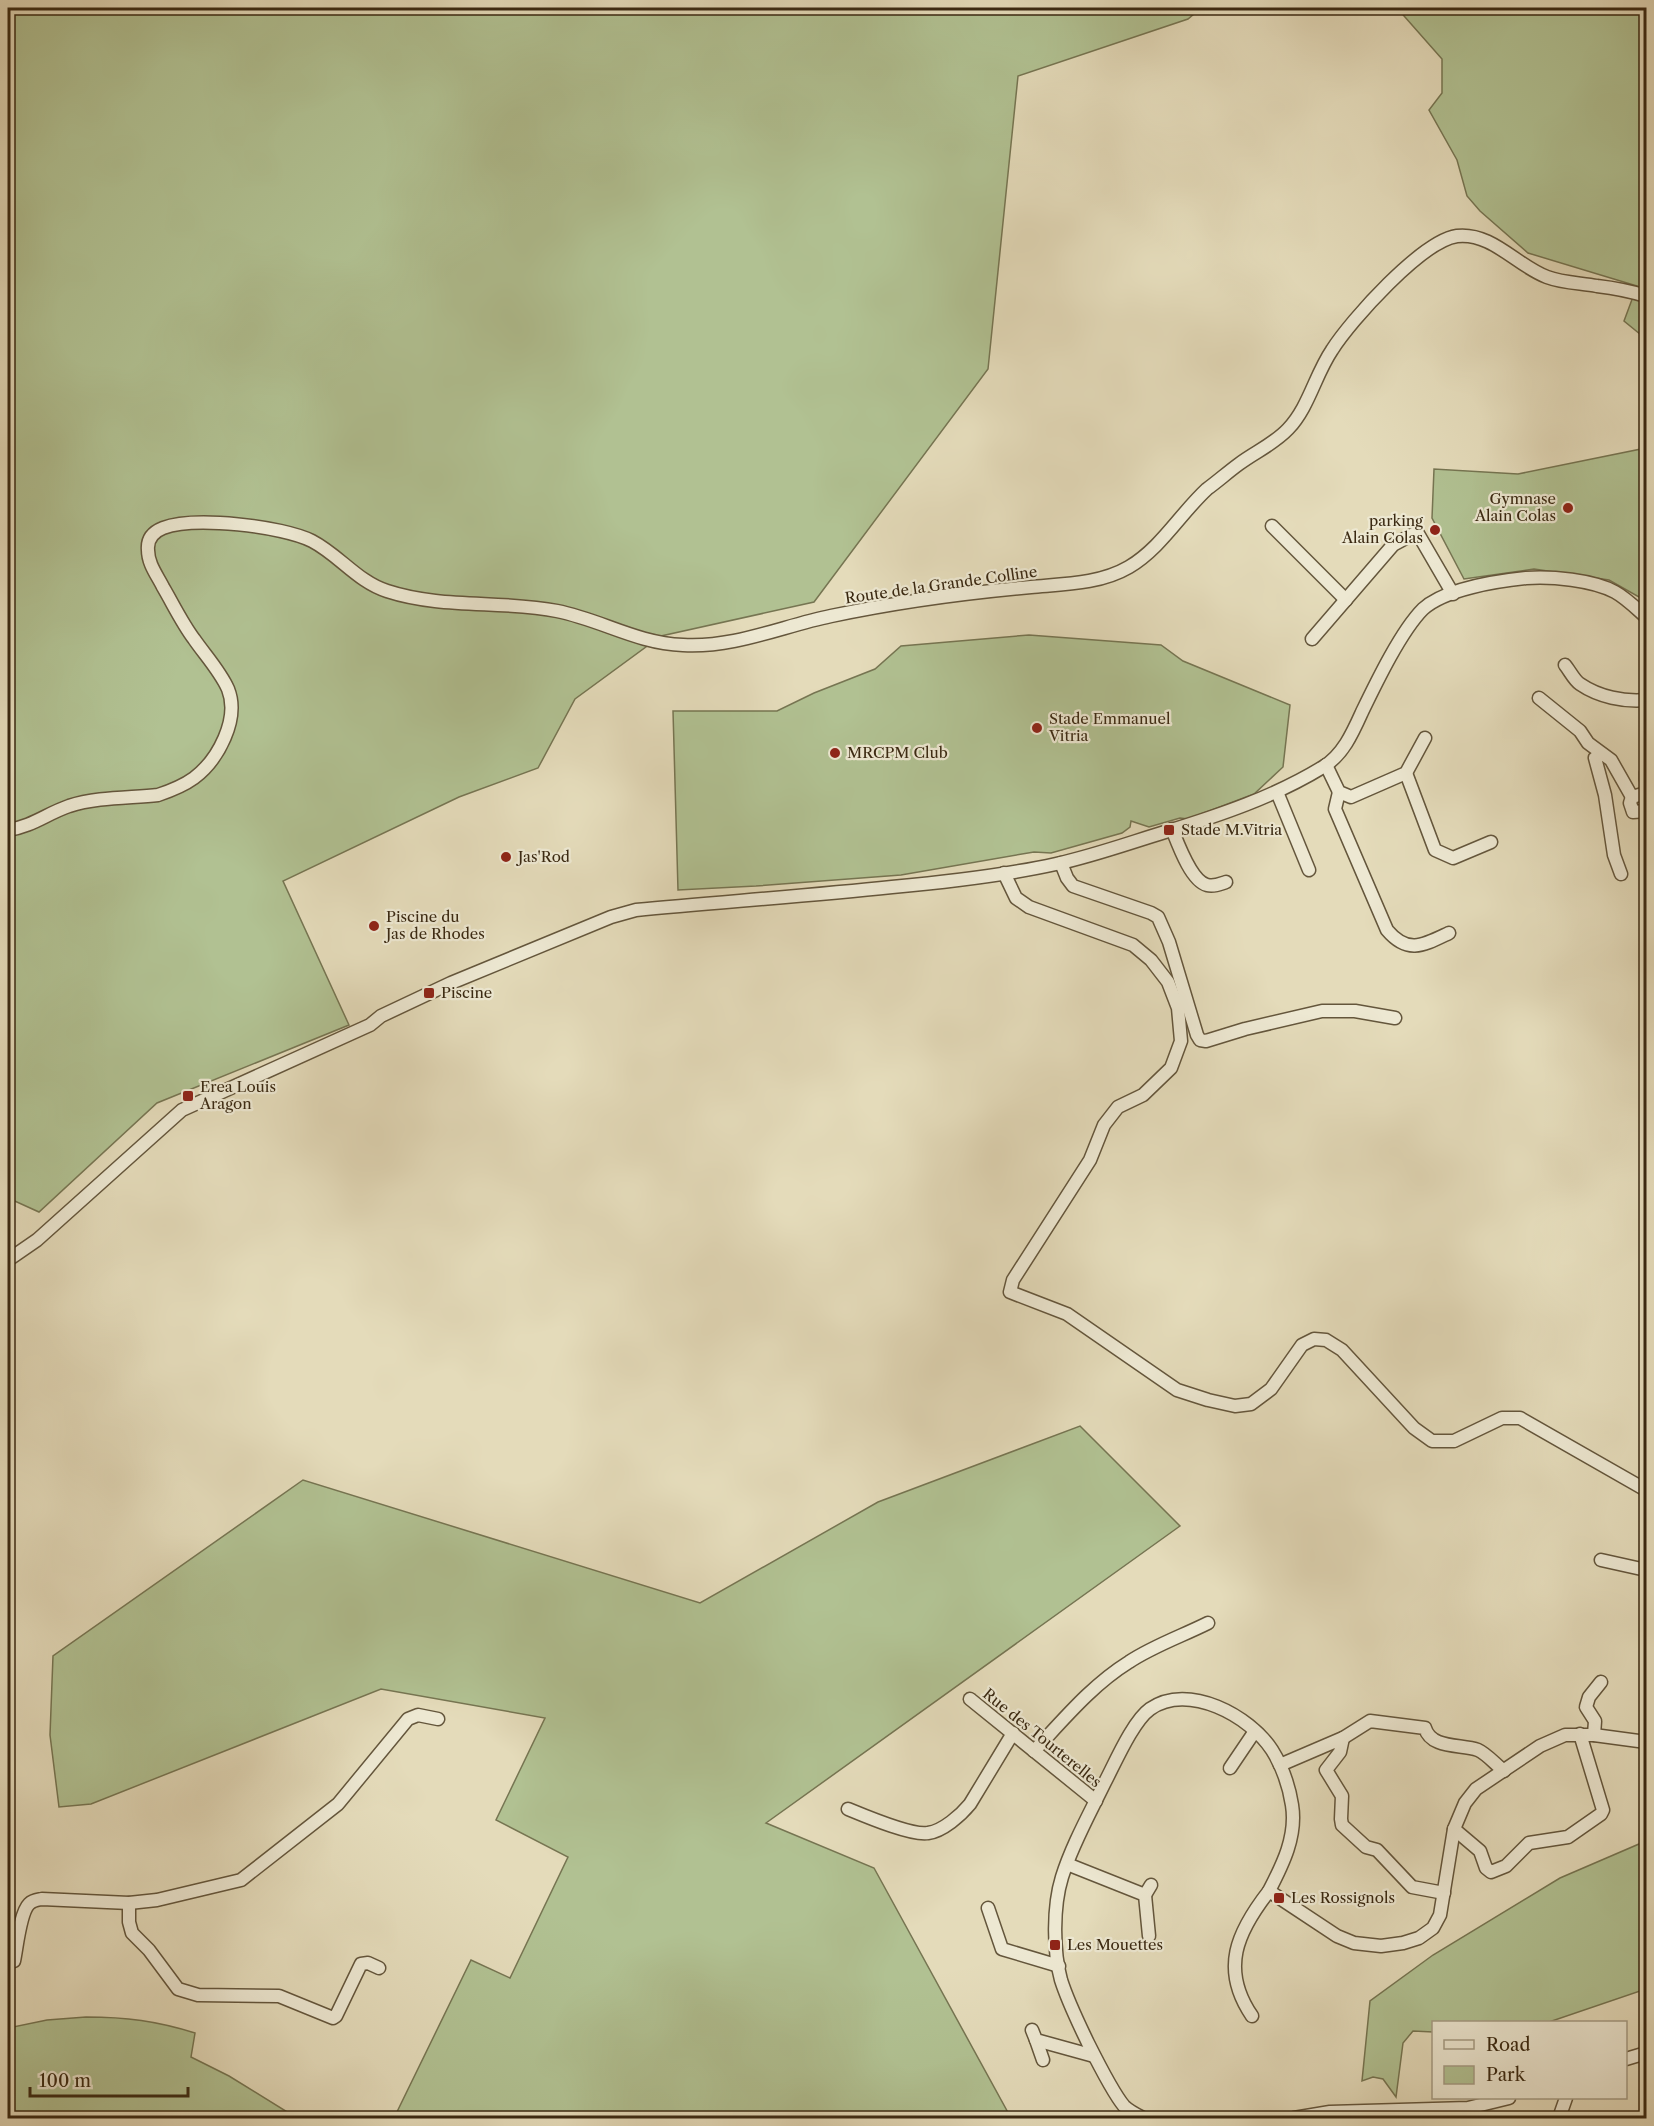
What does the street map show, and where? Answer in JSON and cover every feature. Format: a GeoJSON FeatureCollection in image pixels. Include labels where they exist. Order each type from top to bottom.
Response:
{"type":"FeatureCollection","features":[{"type":"Feature","properties":{"kind":"street","name":"Route de la Grande Colline"},"geometry":{"type":"LineString","coordinates":[[8,830],[27,826],[83,802],[169,792],[192,780],[217,752],[231,715],[230,693],[191,635],[151,567],[147,546],[151,536],[159,529],[188,524],[237,524],[282,531],[316,543],[369,583],[384,591],[432,600],[530,606],[564,612],[627,635],[654,642],[687,646],[723,643],[826,617],[909,601],[985,591],[1078,583],[1122,571],[1155,548],[1209,488],[1291,427],[1301,413],[1331,351],[1357,318],[1413,261],[1443,241],[1457,236],[1489,241],[1545,276],[1647,296]]}},
{"type":"Feature","properties":{"kind":"street"},"geometry":{"type":"LineString","coordinates":[[1272,526],[1346,600]]}},
{"type":"Feature","properties":{"kind":"street"},"geometry":{"type":"LineString","coordinates":[[1312,639],[1393,545],[1417,532],[1453,594]]}},
{"type":"Feature","properties":{"kind":"street"},"geometry":{"type":"LineString","coordinates":[[8,1260],[37,1240],[182,1110],[370,1024],[381,1016],[444,986],[611,916],[636,909],[846,892],[1004,873],[1061,863],[1221,814],[1277,792],[1326,765],[1337,755],[1352,734],[1371,692],[1409,626],[1424,608],[1438,599],[1473,588],[1520,579],[1549,578],[1592,584],[1616,592],[1647,617]]}},
{"type":"Feature","properties":{"kind":"street"},"geometry":{"type":"LineString","coordinates":[[1565,665],[1579,683],[1601,695],[1633,702],[1647,700]]}},
{"type":"Feature","properties":{"kind":"street"},"geometry":{"type":"LineString","coordinates":[[1539,698],[1580,731],[1588,743],[1611,760],[1632,797],[1630,802],[1633,812],[1647,811]]}},
{"type":"Feature","properties":{"kind":"street"},"geometry":{"type":"LineString","coordinates":[[1339,792],[1351,797],[1406,773],[1425,738]]}},
{"type":"Feature","properties":{"kind":"street"},"geometry":{"type":"LineString","coordinates":[[1602,754],[1595,758],[1605,795],[1614,855],[1621,874]]}},
{"type":"Feature","properties":{"kind":"street"},"geometry":{"type":"LineString","coordinates":[[1326,765],[1339,792],[1335,809],[1387,930],[1394,939],[1402,944],[1413,946],[1427,944],[1449,933]]}},
{"type":"Feature","properties":{"kind":"street"},"geometry":{"type":"LineString","coordinates":[[1647,772],[1647,780]]}},
{"type":"Feature","properties":{"kind":"street"},"geometry":{"type":"LineString","coordinates":[[1406,773],[1435,850],[1453,858],[1491,842]]}},
{"type":"Feature","properties":{"kind":"street"},"geometry":{"type":"LineString","coordinates":[[1277,792],[1309,870]]}},
{"type":"Feature","properties":{"kind":"street"},"geometry":{"type":"LineString","coordinates":[[1632,797],[1647,794]]}},
{"type":"Feature","properties":{"kind":"street"},"geometry":{"type":"LineString","coordinates":[[1172,829],[1197,879],[1204,885],[1213,886],[1226,882]]}},
{"type":"Feature","properties":{"kind":"street"},"geometry":{"type":"LineString","coordinates":[[1061,863],[1066,878],[1073,886],[1158,917],[1169,942],[1200,1040],[1206,1041],[1245,1029],[1322,1011],[1355,1011],[1395,1018]]}},
{"type":"Feature","properties":{"kind":"street"},"geometry":{"type":"LineString","coordinates":[[1004,873],[1017,898],[1029,907],[1133,945],[1151,960],[1168,982],[1178,1008],[1181,1041],[1171,1068],[1143,1095],[1118,1107],[1104,1125],[1090,1160],[1013,1280],[1010,1292],[1067,1314],[1177,1390],[1235,1406],[1251,1404],[1271,1389],[1302,1345],[1314,1339],[1326,1340],[1342,1350],[1414,1428],[1432,1441],[1454,1441],[1502,1418],[1520,1418],[1647,1490]]}},
{"type":"Feature","properties":{"kind":"street"},"geometry":{"type":"LineString","coordinates":[[1601,1560],[1647,1570]]}},
{"type":"Feature","properties":{"kind":"street"},"geometry":{"type":"LineString","coordinates":[[1034,1751],[1092,1690],[1115,1671],[1130,1661],[1208,1623]]}},
{"type":"Feature","properties":{"kind":"street"},"geometry":{"type":"LineString","coordinates":[[1594,1735],[1595,1721],[1586,1707],[1589,1697],[1601,1682]]}},
{"type":"Feature","properties":{"kind":"street"},"geometry":{"type":"LineString","coordinates":[[1143,2118],[1124,2113],[1094,2056],[1070,2006],[1059,1966],[1055,1938],[1058,1894],[1067,1864],[1123,1747],[1149,1709],[1160,1703],[1191,1698],[1203,1701],[1215,1705],[1255,1731],[1270,1748],[1280,1765],[1292,1805],[1292,1837],[1282,1866],[1269,1891],[1245,1927],[1238,1944],[1234,1964],[1241,2000],[1252,2016]]}},
{"type":"Feature","properties":{"kind":"street","name":"Rue des Tourterelles"},"geometry":{"type":"LineString","coordinates":[[970,1699],[1096,1801]]}},
{"type":"Feature","properties":{"kind":"street"},"geometry":{"type":"LineString","coordinates":[[8,1963],[14,1961],[22,1918],[27,1905],[34,1900],[129,1903],[157,1900],[241,1880],[338,1804],[408,1719],[418,1715],[438,1719]]}},
{"type":"Feature","properties":{"kind":"street"},"geometry":{"type":"LineString","coordinates":[[1280,1765],[1343,1738],[1370,1721],[1425,1728],[1427,1735],[1436,1742],[1480,1751],[1504,1772]]}},
{"type":"Feature","properties":{"kind":"street"},"geometry":{"type":"LineString","coordinates":[[1230,1768],[1255,1731]]}},
{"type":"Feature","properties":{"kind":"street"},"geometry":{"type":"LineString","coordinates":[[848,1809],[895,1827],[927,1833],[937,1830],[963,1812],[970,1804],[1013,1733]]}},
{"type":"Feature","properties":{"kind":"street"},"geometry":{"type":"LineString","coordinates":[[1454,1829],[1480,1851],[1486,1868],[1491,1872],[1506,1866],[1529,1843],[1568,1837],[1601,1814],[1603,1810],[1580,1734]]}},
{"type":"Feature","properties":{"kind":"street"},"geometry":{"type":"LineString","coordinates":[[1269,1891],[1337,1936],[1362,1945],[1411,1941],[1427,1933],[1437,1923],[1454,1829],[1470,1796],[1484,1784],[1553,1739],[1580,1734],[1647,1742]]}},
{"type":"Feature","properties":{"kind":"street"},"geometry":{"type":"LineString","coordinates":[[1343,1738],[1340,1752],[1326,1770],[1342,1796],[1342,1825],[1366,1847],[1377,1850],[1412,1887],[1444,1893]]}},
{"type":"Feature","properties":{"kind":"street"},"geometry":{"type":"LineString","coordinates":[[1067,1864],[1148,1890],[1149,1936]]}},
{"type":"Feature","properties":{"kind":"street"},"geometry":{"type":"LineString","coordinates":[[129,1903],[129,1922],[132,1933],[149,1950],[172,1983],[185,1993],[279,1996],[333,2018],[362,1965],[368,1964],[379,1968]]}},
{"type":"Feature","properties":{"kind":"street"},"geometry":{"type":"LineString","coordinates":[[988,1908],[1002,1949],[1059,1966]]}},
{"type":"Feature","properties":{"kind":"street"},"geometry":{"type":"LineString","coordinates":[[1043,2060],[1034,2035],[1094,2056]]}},
{"type":"Feature","properties":{"kind":"street"},"geometry":{"type":"LineString","coordinates":[[1627,2059],[1647,2053]]}},
{"type":"Feature","properties":{"kind":"street"},"geometry":{"type":"LineString","coordinates":[[1294,2118],[1330,2112],[1466,2113],[1504,2099]]}},
{"type":"Feature","properties":{"kind":"street"},"geometry":{"type":"LineString","coordinates":[[1559,2118],[1565,2099]]}},
{"type":"Feature","properties":{"kind":"green space"},"geometry":{"type":"Polygon","coordinates":[[[8,8],[1201,8],[1188,19],[1018,76],[988,369],[814,602],[661,636],[575,699],[538,768],[459,797],[283,881],[349,1025],[157,1103],[39,1212],[8,1198],[8,8]]]}},
{"type":"Feature","properties":{"kind":"green space"},"geometry":{"type":"Polygon","coordinates":[[[1397,8],[1646,8],[1646,339],[1624,321],[1637,286],[1528,253],[1480,211],[1467,196],[1457,160],[1429,110],[1442,93],[1442,59],[1397,8]]]}},
{"type":"Feature","properties":{"kind":"green space"},"geometry":{"type":"Polygon","coordinates":[[[1646,448],[1646,601],[1609,580],[1534,569],[1464,579],[1432,518],[1434,469],[1518,474],[1646,448]]]}},
{"type":"Feature","properties":{"kind":"green space"},"geometry":{"type":"Polygon","coordinates":[[[1029,635],[1161,645],[1183,661],[1290,705],[1283,767],[1254,794],[1188,819],[1180,818],[1149,827],[1131,821],[1130,827],[1122,833],[1051,853],[1034,852],[901,875],[678,890],[673,711],[777,711],[814,693],[875,669],[901,646],[1029,635]]]}},
{"type":"Feature","properties":{"kind":"green space"},"geometry":{"type":"Polygon","coordinates":[[[1080,1426],[1180,1526],[766,1823],[874,1868],[1011,2118],[394,2118],[471,1960],[510,1978],[568,1857],[496,1820],[545,1718],[381,1689],[91,1804],[59,1807],[50,1735],[53,1656],[303,1480],[700,1603],[878,1502],[1080,1426]]]}},
{"type":"Feature","properties":{"kind":"green space"},"geometry":{"type":"Polygon","coordinates":[[[1646,1841],[1646,1989],[1552,2021],[1432,2021],[1432,2032],[1413,2031],[1403,2043],[1396,2097],[1383,2079],[1373,2077],[1362,2081],[1370,2001],[1433,1955],[1560,1878],[1646,1841]]]}},
{"type":"Feature","properties":{"kind":"green space"},"geometry":{"type":"Polygon","coordinates":[[[86,2017],[141,2021],[168,2025],[195,2033],[191,2057],[229,2076],[297,2118],[8,2118],[8,2028],[47,2020],[86,2017]]]}},
{"type":"Feature","properties":{"kind":"place","name":"Gymnase Alain Colas"},"geometry":{"type":"Point","coordinates":[1568,508]}},
{"type":"Feature","properties":{"kind":"place","name":"parking Alain Colas"},"geometry":{"type":"Point","coordinates":[1435,530]}},
{"type":"Feature","properties":{"kind":"place","name":"Stade Emmanuel Vitria"},"geometry":{"type":"Point","coordinates":[1037,728]}},
{"type":"Feature","properties":{"kind":"place","name":"MRCPM Club"},"geometry":{"type":"Point","coordinates":[835,753]}},
{"type":"Feature","properties":{"kind":"place","name":"Stade M.Vitria"},"geometry":{"type":"Point","coordinates":[1169,830]}},
{"type":"Feature","properties":{"kind":"place","name":"Jas'Rod"},"geometry":{"type":"Point","coordinates":[506,857]}},
{"type":"Feature","properties":{"kind":"place","name":"Piscine du Jas de Rhodes"},"geometry":{"type":"Point","coordinates":[374,926]}},
{"type":"Feature","properties":{"kind":"place","name":"Piscine"},"geometry":{"type":"Point","coordinates":[429,993]}},
{"type":"Feature","properties":{"kind":"place","name":"Erea Louis Aragon"},"geometry":{"type":"Point","coordinates":[188,1096]}},
{"type":"Feature","properties":{"kind":"place","name":"Les Rossignols"},"geometry":{"type":"Point","coordinates":[1279,1898]}},
{"type":"Feature","properties":{"kind":"place","name":"Les Mouettes"},"geometry":{"type":"Point","coordinates":[1055,1945]}}]}
